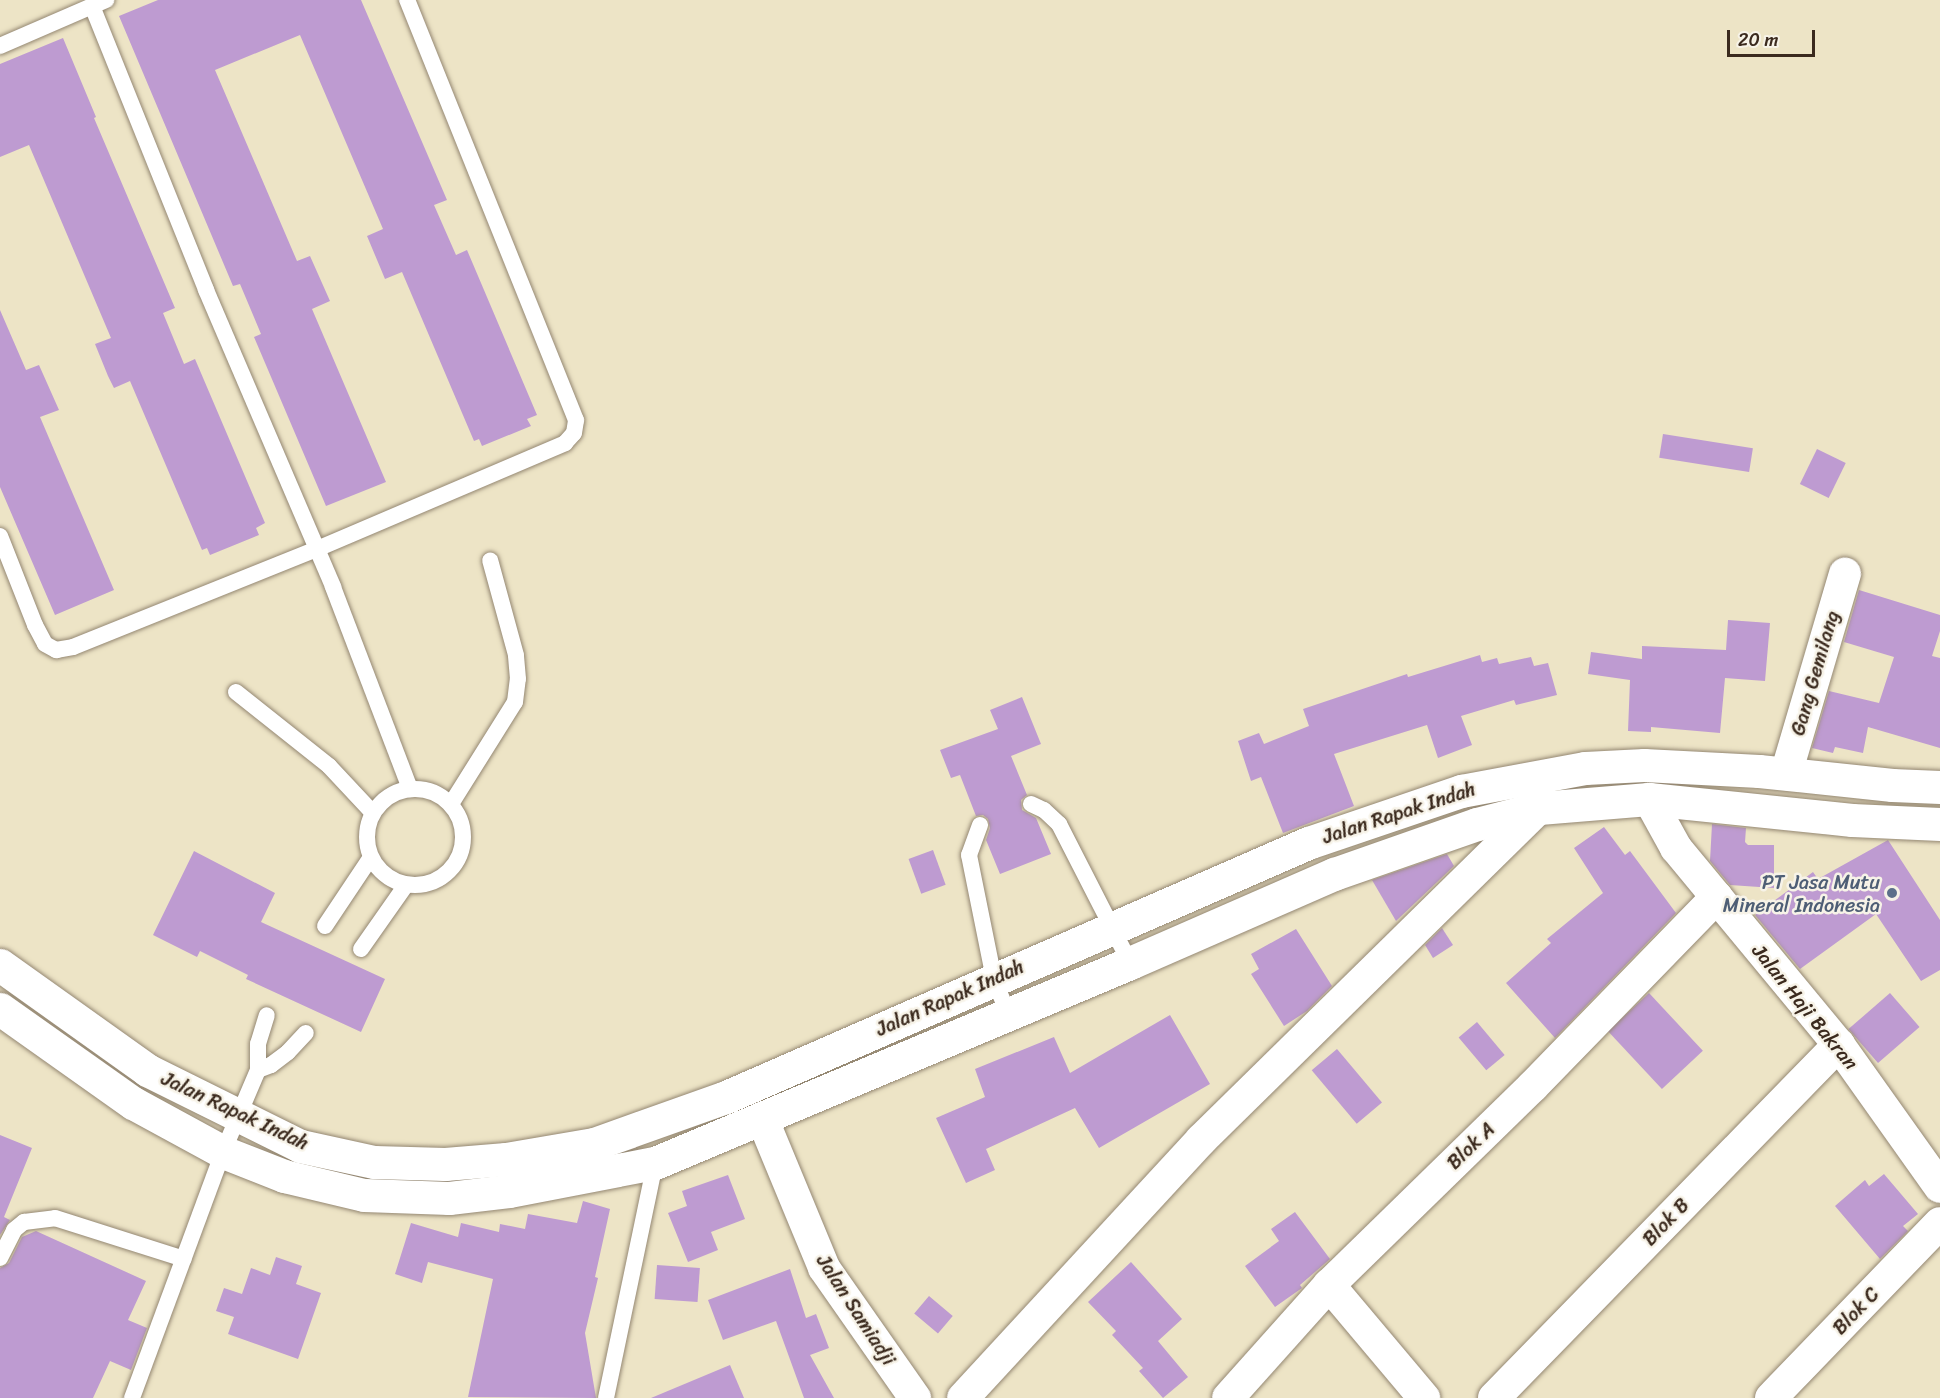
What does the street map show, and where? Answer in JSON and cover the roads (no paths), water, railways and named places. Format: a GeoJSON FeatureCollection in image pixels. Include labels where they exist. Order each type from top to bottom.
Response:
{"type":"FeatureCollection","features":[{"type":"Feature","properties":{"kind":"main road","name":"Jalan Rapak Indah"},"geometry":{"type":"LineString","coordinates":[[0,965],[147,1070],[300,1146],[374,1162],[445,1164],[506,1159],[594,1144],[726,1097],[1308,843],[1461,791],[1585,768],[1644,765],[1940,787]]}},
{"type":"Feature","properties":{"kind":"main road","name":"Jalan Rapak Indah"},"geometry":{"type":"LineString","coordinates":[[0,1009],[133,1102],[223,1152],[284,1176],[364,1195],[449,1198],[509,1191],[655,1163],[1130,963],[1334,874],[1477,824],[1539,808],[1649,799],[1936,829]]}},
{"type":"Feature","properties":{"kind":"street","name":"Gang Gemilang"},"geometry":{"type":"LineString","coordinates":[[1786,774],[1845,573]]}},
{"type":"Feature","properties":{"kind":"street","name":"Jalan Haji Bakran"},"geometry":{"type":"LineString","coordinates":[[1649,799],[1676,848],[1839,1045],[1940,1187]]}},
{"type":"Feature","properties":{"kind":"street"},"geometry":{"type":"LineString","coordinates":[[963,1398],[1201,1140],[1539,808]]}},
{"type":"Feature","properties":{"kind":"street","name":"Blok A"},"geometry":{"type":"LineString","coordinates":[[1228,1398],[1329,1285],[1532,1087],[1717,897]]}},
{"type":"Feature","properties":{"kind":"street","name":"Blok B"},"geometry":{"type":"LineString","coordinates":[[1494,1398],[1839,1045]]}},
{"type":"Feature","properties":{"kind":"street","name":"Jalan Samiadji"},"geometry":{"type":"LineString","coordinates":[[762,1118],[824,1268],[915,1398]]}},
{"type":"Feature","properties":{"kind":"street","name":"Blok C"},"geometry":{"type":"LineString","coordinates":[[1771,1398],[1940,1223]]}},
{"type":"Feature","properties":{"kind":"street"},"geometry":{"type":"LineString","coordinates":[[1329,1285],[1424,1398]]}},
{"type":"Feature","properties":{"kind":"lane"},"geometry":{"type":"LineString","coordinates":[[0,536],[34,625],[45,644],[56,650],[73,648],[317,549],[565,442],[574,433],[576,420],[406,0]]}},
{"type":"Feature","properties":{"kind":"lane"},"geometry":{"type":"LineString","coordinates":[[0,46],[99,3],[206,290],[317,549],[410,789]]}},
{"type":"Feature","properties":{"kind":"lane"},"geometry":{"type":"LineString","coordinates":[[452,804],[515,702],[518,679],[516,655],[490,560]]}},
{"type":"Feature","properties":{"kind":"lane"},"geometry":{"type":"LineString","coordinates":[[236,692],[328,766],[373,813]]}},
{"type":"Feature","properties":{"kind":"lane"},"geometry":{"type":"LineString","coordinates":[[410,789],[425,789],[440,795],[452,804],[460,817],[464,832],[463,847],[458,861],[436,881],[421,885],[406,885],[392,879],[371,857],[367,842],[368,827],[373,813],[382,801],[395,793],[410,789]]}},
{"type":"Feature","properties":{"kind":"lane"},"geometry":{"type":"LineString","coordinates":[[1031,804],[1044,810],[1059,824],[1110,928],[1130,963]]}},
{"type":"Feature","properties":{"kind":"lane"},"geometry":{"type":"LineString","coordinates":[[980,825],[969,855],[994,979],[1008,1014]]}},
{"type":"Feature","properties":{"kind":"lane"},"geometry":{"type":"LineString","coordinates":[[325,926],[371,857]]}},
{"type":"Feature","properties":{"kind":"lane"},"geometry":{"type":"LineString","coordinates":[[361,949],[406,885]]}},
{"type":"Feature","properties":{"kind":"lane"},"geometry":{"type":"LineString","coordinates":[[132,1398],[223,1152],[258,1070],[258,1044],[267,1015]]}},
{"type":"Feature","properties":{"kind":"lane"},"geometry":{"type":"LineString","coordinates":[[258,1070],[271,1065],[288,1053],[306,1033]]}},
{"type":"Feature","properties":{"kind":"lane"},"geometry":{"type":"LineString","coordinates":[[606,1398],[655,1163]]}},
{"type":"Feature","properties":{"kind":"lane"},"geometry":{"type":"LineString","coordinates":[[0,1258],[14,1230],[24,1222],[55,1218],[184,1259]]}},
{"type":"Feature","properties":{"kind":"place","name":"PT Jasa Mutu Mineral Indonesia"},"geometry":{"type":"Point","coordinates":[1892,893]}}]}
